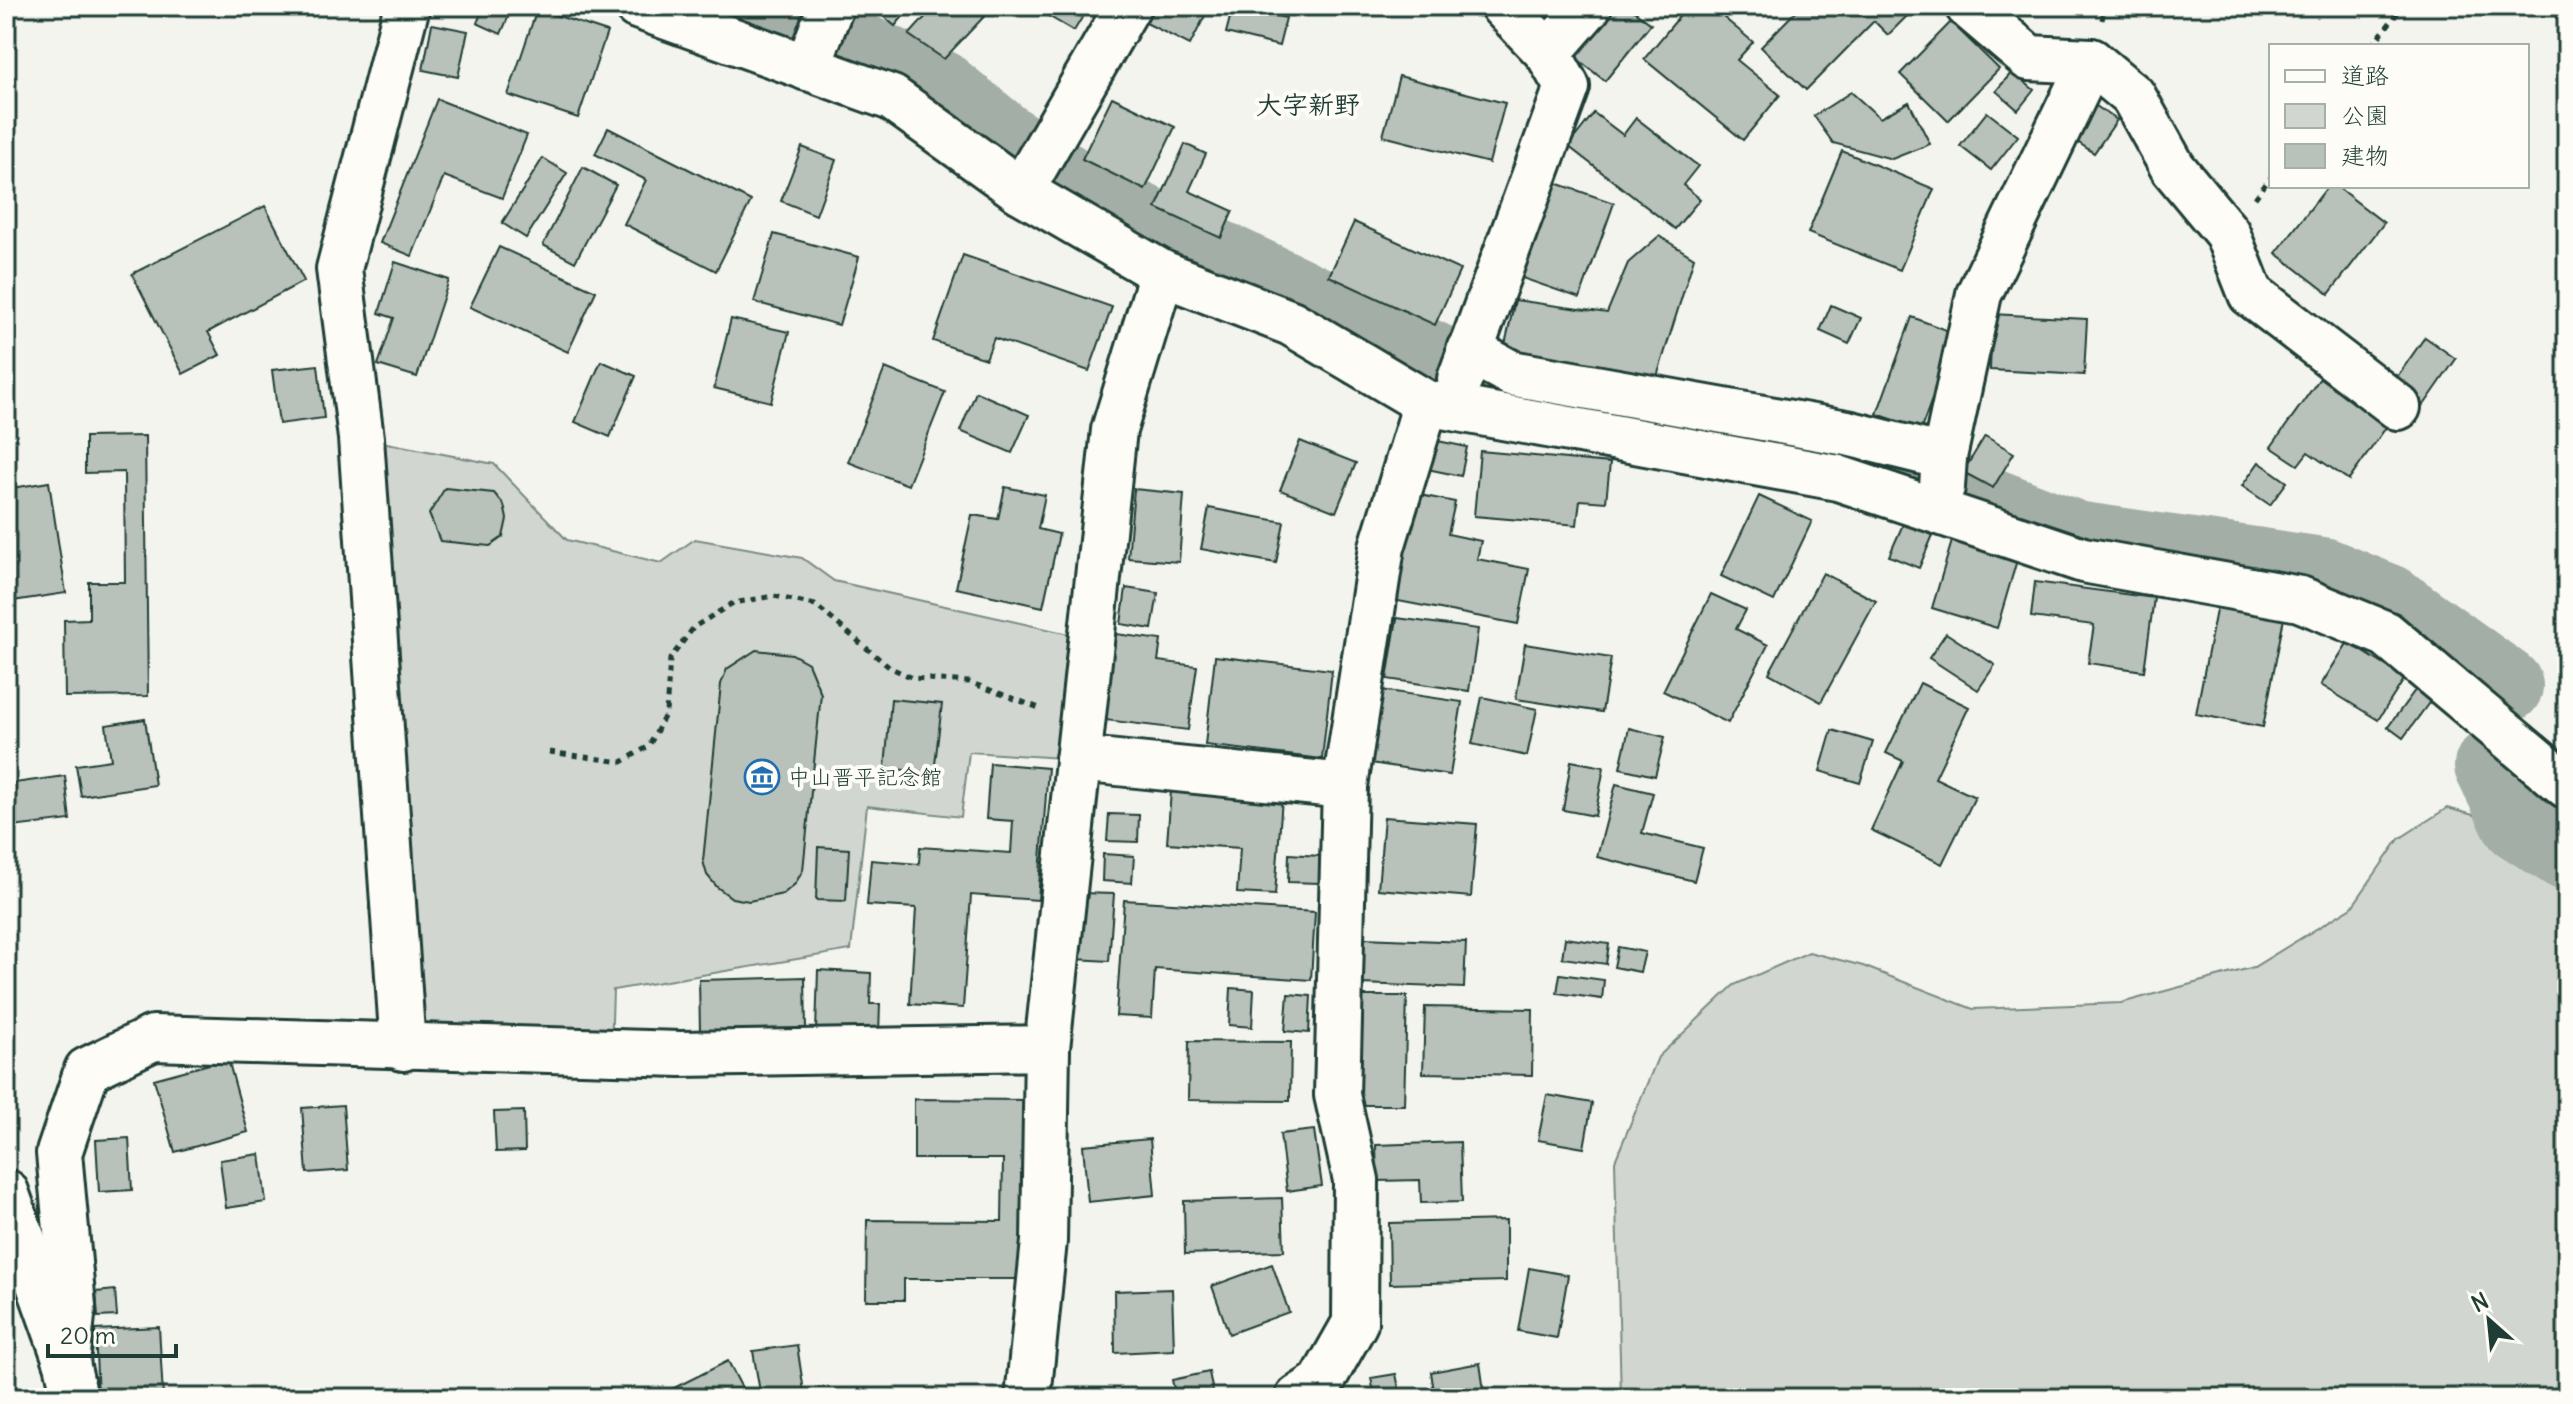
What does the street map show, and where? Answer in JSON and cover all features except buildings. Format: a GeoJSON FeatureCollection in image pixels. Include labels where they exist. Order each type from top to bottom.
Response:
{"type":"FeatureCollection","features":[{"type":"Feature","properties":{"kind":"street"},"geometry":{"type":"LineString","coordinates":[[403,1048],[361,438],[339,269],[407,6]]}},
{"type":"Feature","properties":{"kind":"street"},"geometry":{"type":"LineString","coordinates":[[637,6],[892,98],[1021,191],[1162,273],[1291,323],[1443,405],[1838,478],[1940,507],[2083,560],[2300,599],[2386,634],[2567,786]]}},
{"type":"Feature","properties":{"kind":"street"},"geometry":{"type":"LineString","coordinates":[[1021,191],[1128,6]]}},
{"type":"Feature","properties":{"kind":"street"},"geometry":{"type":"LineString","coordinates":[[1298,1398],[1321,1383],[1355,1323],[1356,1180],[1337,1095],[1345,786],[1382,547],[1469,350],[1567,87],[1548,53],[1503,6]]}},
{"type":"Feature","properties":{"kind":"street"},"geometry":{"type":"LineString","coordinates":[[1548,53],[1589,6]]}},
{"type":"Feature","properties":{"kind":"street"},"geometry":{"type":"LineString","coordinates":[[1968,6],[2029,58],[2091,61],[2133,96],[2173,168],[2227,233],[2251,294],[2398,407]]}},
{"type":"Feature","properties":{"kind":"street"},"geometry":{"type":"LineString","coordinates":[[807,66],[830,8]]}},
{"type":"Feature","properties":{"kind":"street"},"geometry":{"type":"LineString","coordinates":[[1940,507],[1944,457],[1979,294],[2091,61]]}},
{"type":"Feature","properties":{"kind":"street"},"geometry":{"type":"LineString","coordinates":[[1028,1398],[1044,1241],[1047,1048],[1114,430],[1162,273]]}},
{"type":"Feature","properties":{"kind":"street"},"geometry":{"type":"LineString","coordinates":[[1469,350],[1511,373],[1847,433],[1944,457]]}},
{"type":"Feature","properties":{"kind":"street"},"geometry":{"type":"LineString","coordinates":[[1078,759],[1345,786]]}},
{"type":"Feature","properties":{"kind":"street"},"geometry":{"type":"LineString","coordinates":[[71,1380],[73,1306],[59,1153],[87,1070],[153,1038],[403,1048],[680,1054],[1047,1048]]}},
{"type":"Feature","properties":{"kind":"street"},"geometry":{"type":"LineString","coordinates":[[6,1192],[71,1380]]}},
{"type":"Feature","properties":{"kind":"path"},"geometry":{"type":"LineString","coordinates":[[2374,44],[2403,6]]}},
{"type":"Feature","properties":{"kind":"path"},"geometry":{"type":"LineString","coordinates":[[549,752],[622,762],[649,746],[666,713],[670,659],[694,627],[733,603],[774,596],[815,605],[889,667],[913,678],[969,682],[1031,707],[1082,714]]}},
{"type":"Feature","properties":{"kind":"green space"},"geometry":{"type":"Polygon","coordinates":[[[361,438],[494,464],[567,540],[661,563],[695,539],[802,558],[834,581],[1091,639],[1078,759],[969,752],[961,817],[867,806],[851,950],[613,990],[611,1052],[403,1048],[361,438]]]}},
{"type":"Feature","properties":{"kind":"green space"},"geometry":{"type":"Polygon","coordinates":[[[2447,808],[2496,821],[2567,883],[2567,1398],[1621,1398],[1615,1161],[1658,1057],[1734,985],[1809,952],[1863,966],[1973,1009],[2121,1003],[2254,967],[2352,907],[2399,839],[2447,808]]]}},
{"type":"Feature","properties":{"kind":"waterway"},"geometry":{"type":"LineString","coordinates":[[749,6],[797,22],[937,86],[1002,139],[1086,195],[1497,390],[1784,444],[1917,477],[2076,539],[2323,575],[2390,603],[2505,686]]}},
{"type":"Feature","properties":{"kind":"waterway"},"geometry":{"type":"LineString","coordinates":[[2492,766],[2520,823],[2567,853]]}},
{"type":"Feature","properties":{"kind":"place","name":"中山晋平記念館"},"geometry":{"type":"Point","coordinates":[762,777]}},
{"type":"Feature","properties":{"kind":"district","name":"大字新野"},"geometry":{"type":"Point","coordinates":[1308,104]}}]}
